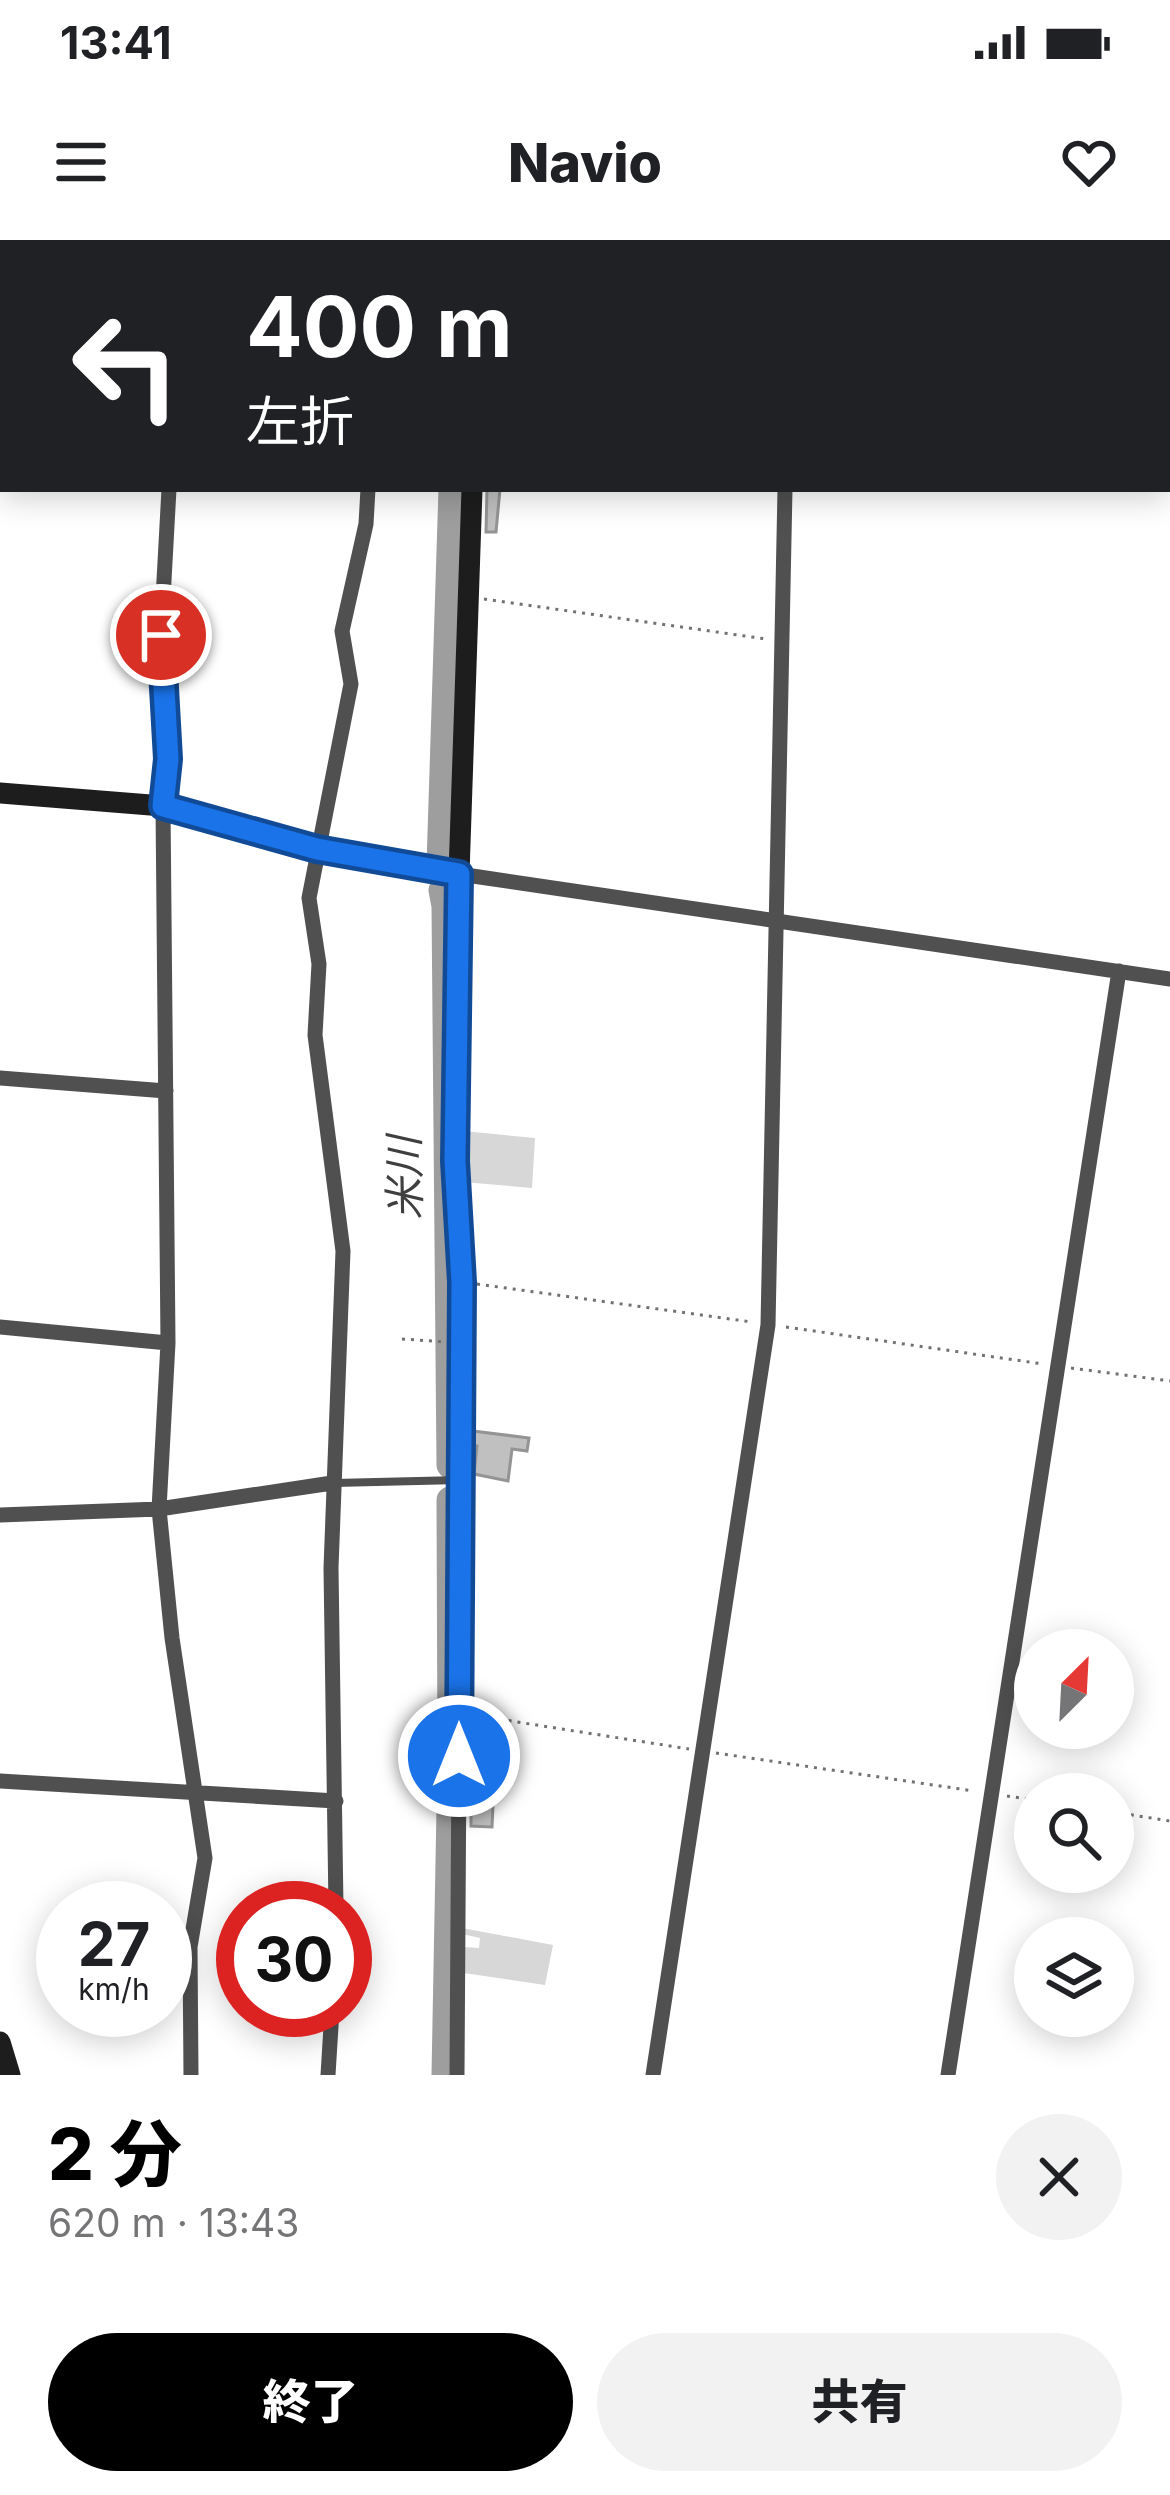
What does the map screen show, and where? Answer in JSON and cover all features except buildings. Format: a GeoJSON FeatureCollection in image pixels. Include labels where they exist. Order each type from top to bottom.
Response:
{"type":"FeatureCollection","features":[{"type":"Feature","properties":{"kind":"street"},"geometry":{"type":"LineString","coordinates":[[169,492],[161,635],[168,759],[163,806],[168,1343],[159,1508],[172,1638],[206,1858],[190,1947],[191,2075]]}},
{"type":"Feature","properties":{"kind":"street"},"geometry":{"type":"LineString","coordinates":[[336,1881],[332,1483],[343,1250],[315,1036],[320,964],[309,898],[350,684],[342,631],[368,492]]}},
{"type":"Feature","properties":{"kind":"street"},"geometry":{"type":"LineString","coordinates":[[457,2075],[462,1282],[455,1161],[472,492]]}},
{"type":"Feature","properties":{"kind":"street"},"geometry":{"type":"LineString","coordinates":[[653,2075],[768,1324],[785,492]]}},
{"type":"Feature","properties":{"kind":"street"},"geometry":{"type":"LineString","coordinates":[[0,793],[163,806],[317,849],[459,874],[1170,979]]}},
{"type":"Feature","properties":{"kind":"street"},"geometry":{"type":"LineString","coordinates":[[949,2075],[1119,971]]}},
{"type":"Feature","properties":{"kind":"street"},"geometry":{"type":"LineString","coordinates":[[0,1078],[166,1091]]}},
{"type":"Feature","properties":{"kind":"street"},"geometry":{"type":"LineString","coordinates":[[0,1327],[168,1343]]}},
{"type":"Feature","properties":{"kind":"street"},"geometry":{"type":"LineString","coordinates":[[0,1515],[159,1508],[332,1483]]}},
{"type":"Feature","properties":{"kind":"street"},"geometry":{"type":"LineString","coordinates":[[0,1781],[337,1801]]}},
{"type":"Feature","properties":{"kind":"street"},"geometry":{"type":"LineString","coordinates":[[328,2075],[330,2037]]}},
{"type":"Feature","properties":{"kind":"street"},"geometry":{"type":"LineString","coordinates":[[0,2042],[10,2075]]}},
{"type":"Feature","properties":{"kind":"lane"},"geometry":{"type":"LineString","coordinates":[[332,1483],[460,1480]]}},
{"type":"Feature","properties":{"kind":"path"},"geometry":{"type":"LineString","coordinates":[[470,597],[783,641]]}},
{"type":"Feature","properties":{"kind":"path"},"geometry":{"type":"LineString","coordinates":[[462,1282],[1170,1381]]}},
{"type":"Feature","properties":{"kind":"path"},"geometry":{"type":"LineString","coordinates":[[403,1339],[444,1342]]}},
{"type":"Feature","properties":{"kind":"path"},"geometry":{"type":"LineString","coordinates":[[460,1714],[1014,1798]]}},
{"type":"Feature","properties":{"kind":"path"},"geometry":{"type":"LineString","coordinates":[[1134,1815],[1170,1821]]}},
{"type":"Feature","properties":{"kind":"shaded area"},"geometry":{"type":"Polygon","coordinates":[[[463,1131],[535,1138],[532,1188],[463,1182],[463,1131]]]}},
{"type":"Feature","properties":{"kind":"shaded area"},"geometry":{"type":"Polygon","coordinates":[[[462,1928],[553,1945],[545,1985],[464,1973],[463,1947],[479,1948],[480,1938],[462,1934],[462,1928]]]}},
{"type":"Feature","properties":{"kind":"waterway","name":"米川"},"geometry":{"type":"LineString","coordinates":[[440,865],[452,492]]}},
{"type":"Feature","properties":{"kind":"waterway","name":"米川"},"geometry":{"type":"LineString","coordinates":[[442,890],[450,1465]]}},
{"type":"Feature","properties":{"kind":"waterway","name":"米川"},"geometry":{"type":"LineString","coordinates":[[445,2075],[450,1500]]}},
{"type":"Feature","properties":{"kind":"route"},"geometry":{"type":"LineString","coordinates":[[161,635],[168,759],[163,806],[317,849],[459,874],[455,1161],[462,1282],[459,1756]]}}]}
